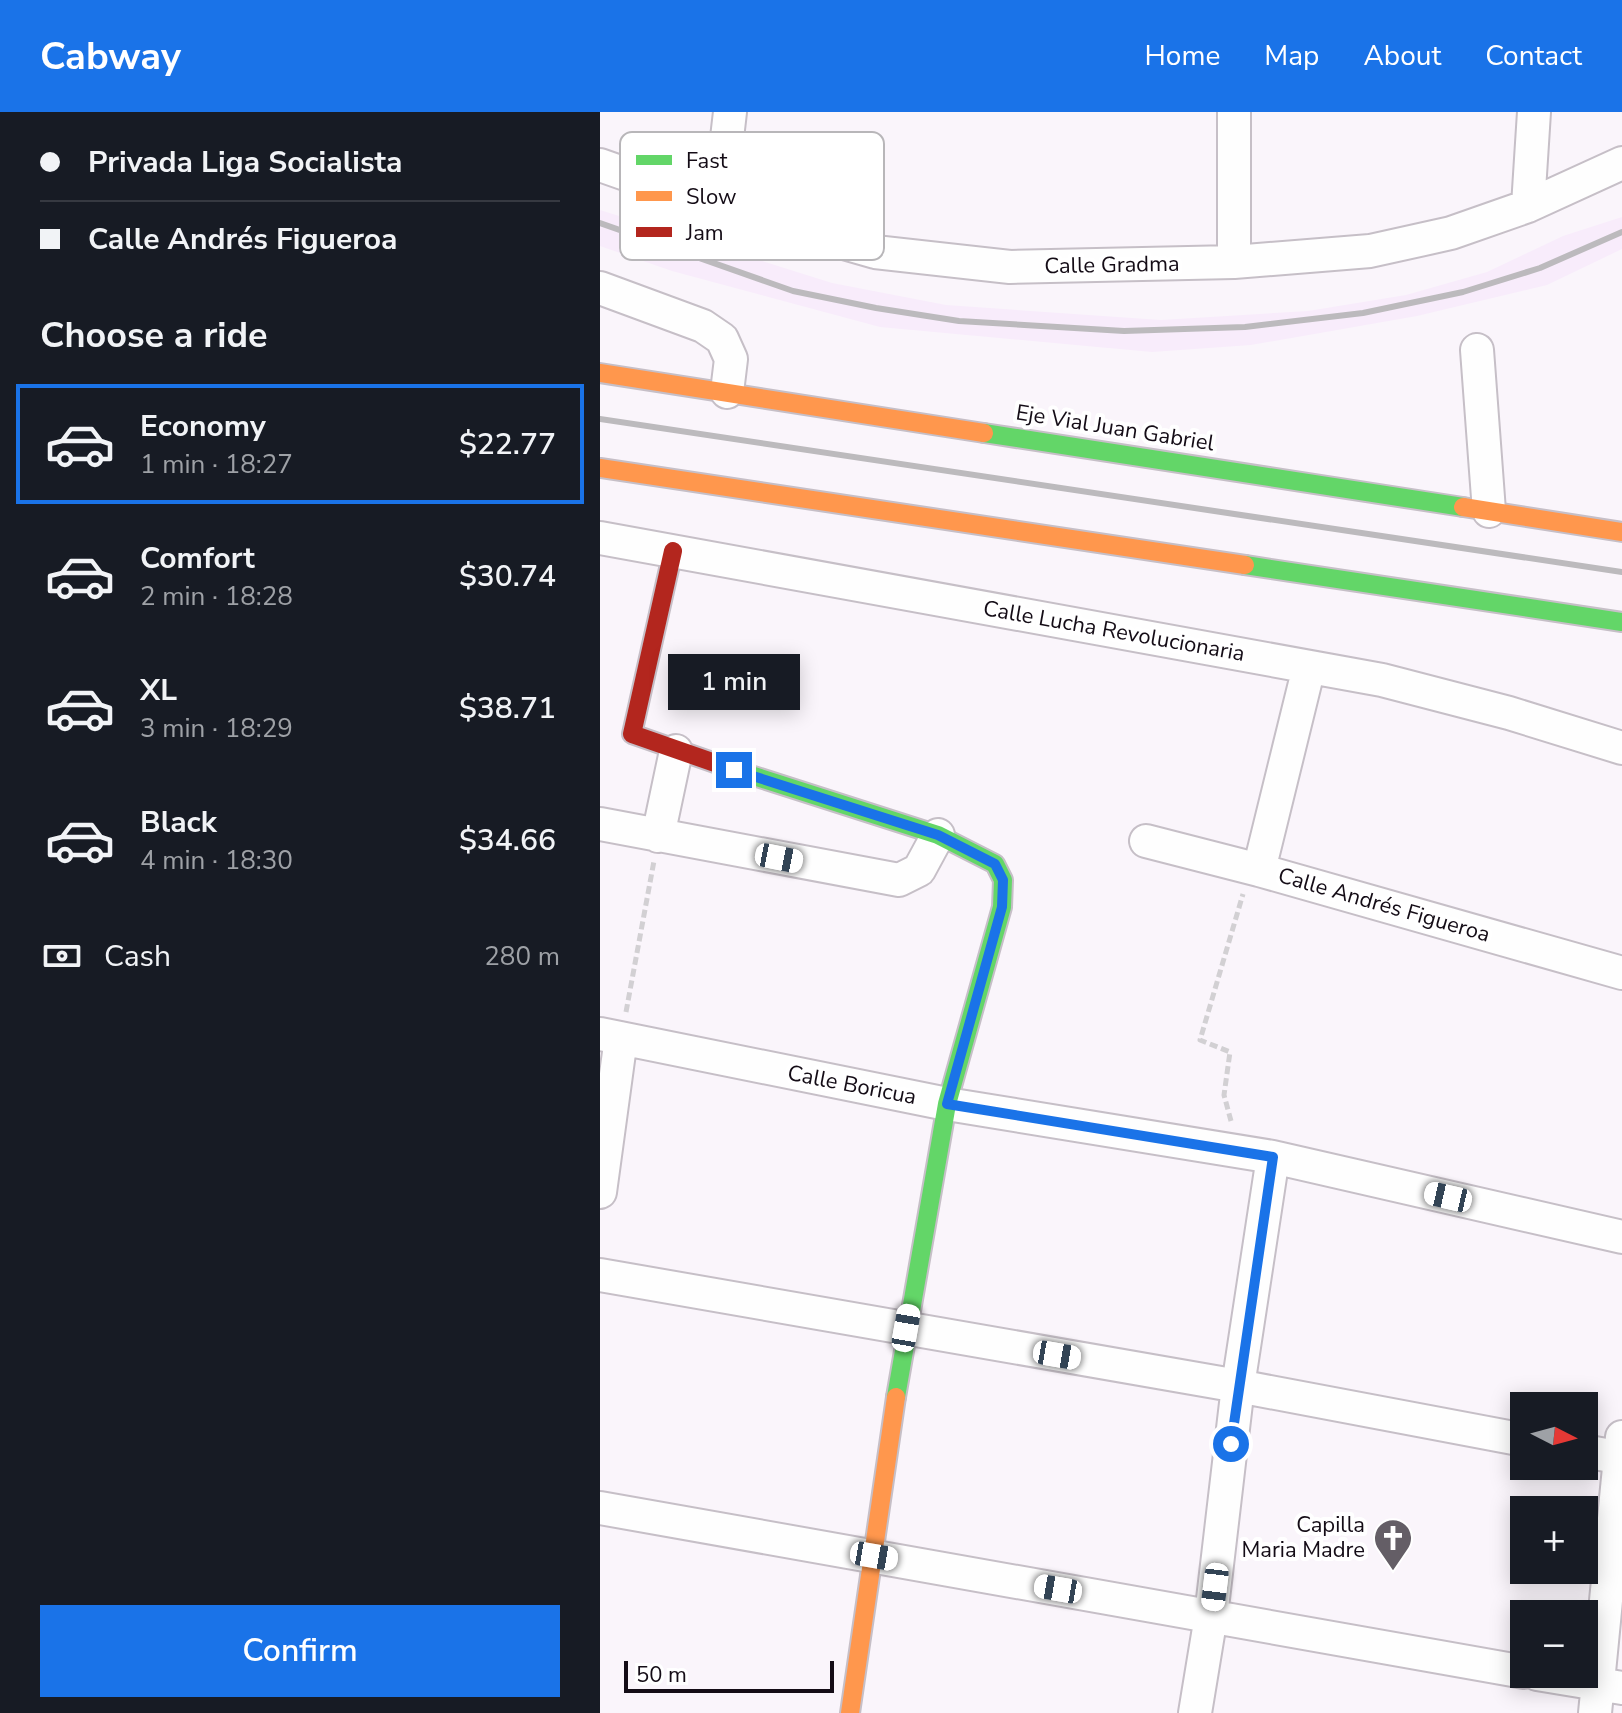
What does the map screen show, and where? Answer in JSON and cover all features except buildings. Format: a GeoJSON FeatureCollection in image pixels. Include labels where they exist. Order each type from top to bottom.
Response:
{"type":"FeatureCollection","features":[{"type":"Feature","properties":{"kind":"main road","name":"Eje Vial Juan Gabriel"},"geometry":{"type":"LineString","coordinates":[[600,373],[1622,532]]}},
{"type":"Feature","properties":{"kind":"main road"},"geometry":{"type":"LineString","coordinates":[[600,468],[1622,622]]}},
{"type":"Feature","properties":{"kind":"main road"},"geometry":{"type":"LineString","coordinates":[[673,551],[632,734],[938,835],[995,864],[1003,880],[1002,907],[947,1104],[906,1328],[850,1713]]}},
{"type":"Feature","properties":{"kind":"street"},"geometry":{"type":"LineString","coordinates":[[728,132],[730,112]]}},
{"type":"Feature","properties":{"kind":"street"},"geometry":{"type":"LineString","coordinates":[[1234,112],[1234,262]]}},
{"type":"Feature","properties":{"kind":"street"},"geometry":{"type":"LineString","coordinates":[[1528,206],[1534,112]]}},
{"type":"Feature","properties":{"kind":"street","name":"Calle Gradma"},"geometry":{"type":"LineString","coordinates":[[884,253],[995,266],[1234,262],[1370,251],[1451,233],[1528,206],[1622,163]]}},
{"type":"Feature","properties":{"kind":"street","name":"Calle Gradma"},"geometry":{"type":"LineString","coordinates":[[600,165],[620,172]]}},
{"type":"Feature","properties":{"kind":"street"},"geometry":{"type":"LineString","coordinates":[[600,288],[703,326],[722,339],[731,359],[727,392]]}},
{"type":"Feature","properties":{"kind":"street"},"geometry":{"type":"LineString","coordinates":[[1477,350],[1489,511]]}},
{"type":"Feature","properties":{"kind":"street","name":"Calle Lucha Revolucionaria"},"geometry":{"type":"LineString","coordinates":[[600,538],[1410,687],[1622,748]]}},
{"type":"Feature","properties":{"kind":"street"},"geometry":{"type":"LineString","coordinates":[[1259,870],[1309,667]]}},
{"type":"Feature","properties":{"kind":"street"},"geometry":{"type":"LineString","coordinates":[[658,836],[676,751]]}},
{"type":"Feature","properties":{"kind":"street"},"geometry":{"type":"LineString","coordinates":[[600,824],[899,880],[919,870],[938,835]]}},
{"type":"Feature","properties":{"kind":"street","name":"Calle Andrés Figueroa"},"geometry":{"type":"LineString","coordinates":[[1146,841],[1622,973]]}},
{"type":"Feature","properties":{"kind":"street"},"geometry":{"type":"LineString","coordinates":[[600,1192],[611,1036]]}},
{"type":"Feature","properties":{"kind":"street","name":"Calle Boricua"},"geometry":{"type":"LineString","coordinates":[[611,1036],[947,1104],[1238,1150],[1622,1237]]}},
{"type":"Feature","properties":{"kind":"street"},"geometry":{"type":"LineString","coordinates":[[1195,1713],[1211,1616],[1238,1386],[1273,1157]]}},
{"type":"Feature","properties":{"kind":"street"},"geometry":{"type":"LineString","coordinates":[[600,1275],[1238,1386],[1510,1437]]}},
{"type":"Feature","properties":{"kind":"street"},"geometry":{"type":"LineString","coordinates":[[1582,1688],[1605,1695],[1621,1451],[1598,1451]]}},
{"type":"Feature","properties":{"kind":"street"},"geometry":{"type":"LineString","coordinates":[[600,1508],[1510,1669]]}},
{"type":"Feature","properties":{"kind":"path"},"geometry":{"type":"LineString","coordinates":[[611,1036],[658,836]]}},
{"type":"Feature","properties":{"kind":"path"},"geometry":{"type":"LineString","coordinates":[[1238,1150],[1224,1095],[1230,1052],[1200,1040],[1241,896],[1259,870]]}},
{"type":"Feature","properties":{"kind":"shaded area"},"geometry":{"type":"Polygon","coordinates":[[[600,210],[620,216],[620,253],[600,246],[600,210]]]}},
{"type":"Feature","properties":{"kind":"shaded area"},"geometry":{"type":"Polygon","coordinates":[[[1622,217],[1622,249],[1547,285],[1417,316],[1251,345],[1152,352],[880,327],[640,260],[759,260],[832,283],[946,305],[1161,320],[1308,311],[1406,295],[1487,272],[1563,236],[1622,217]]]}},
{"type":"Feature","properties":{"kind":"railway"},"geometry":{"type":"LineString","coordinates":[[600,223],[620,230]]}},
{"type":"Feature","properties":{"kind":"railway"},"geometry":{"type":"LineString","coordinates":[[705,260],[793,291],[876,308],[959,321],[1124,331],[1245,327],[1363,313],[1463,292],[1540,268],[1622,232]]}},
{"type":"Feature","properties":{"kind":"railway"},"geometry":{"type":"LineString","coordinates":[[600,419],[1622,572]]}},
{"type":"Feature","properties":{"kind":"traffic: fast"},"geometry":{"type":"LineString","coordinates":[[984,433],[1463,507]]}},
{"type":"Feature","properties":{"kind":"traffic: fast"},"geometry":{"type":"LineString","coordinates":[[1245,565],[1622,622]]}},
{"type":"Feature","properties":{"kind":"traffic: fast"},"geometry":{"type":"LineString","coordinates":[[735,770],[938,835],[995,864],[1003,880],[1002,907],[947,1104],[896,1397]]}},
{"type":"Feature","properties":{"kind":"traffic: slow"},"geometry":{"type":"LineString","coordinates":[[600,373],[984,433]]}},
{"type":"Feature","properties":{"kind":"traffic: slow"},"geometry":{"type":"LineString","coordinates":[[600,468],[1245,565]]}},
{"type":"Feature","properties":{"kind":"traffic: slow"},"geometry":{"type":"LineString","coordinates":[[1463,507],[1622,532]]}},
{"type":"Feature","properties":{"kind":"traffic: slow"},"geometry":{"type":"LineString","coordinates":[[850,1713],[896,1397]]}},
{"type":"Feature","properties":{"kind":"traffic: jam"},"geometry":{"type":"LineString","coordinates":[[673,551],[632,734],[735,770]]}},
{"type":"Feature","properties":{"kind":"place","name":"Capilla Maria Madre"},"geometry":{"type":"Point","coordinates":[1393,1572]}},
{"type":"Feature","properties":{"kind":"route"},"geometry":{"type":"LineString","coordinates":[[734,770],[938,835],[995,864],[1003,880],[1002,907],[947,1104],[1273,1157],[1231,1444]]}}]}
